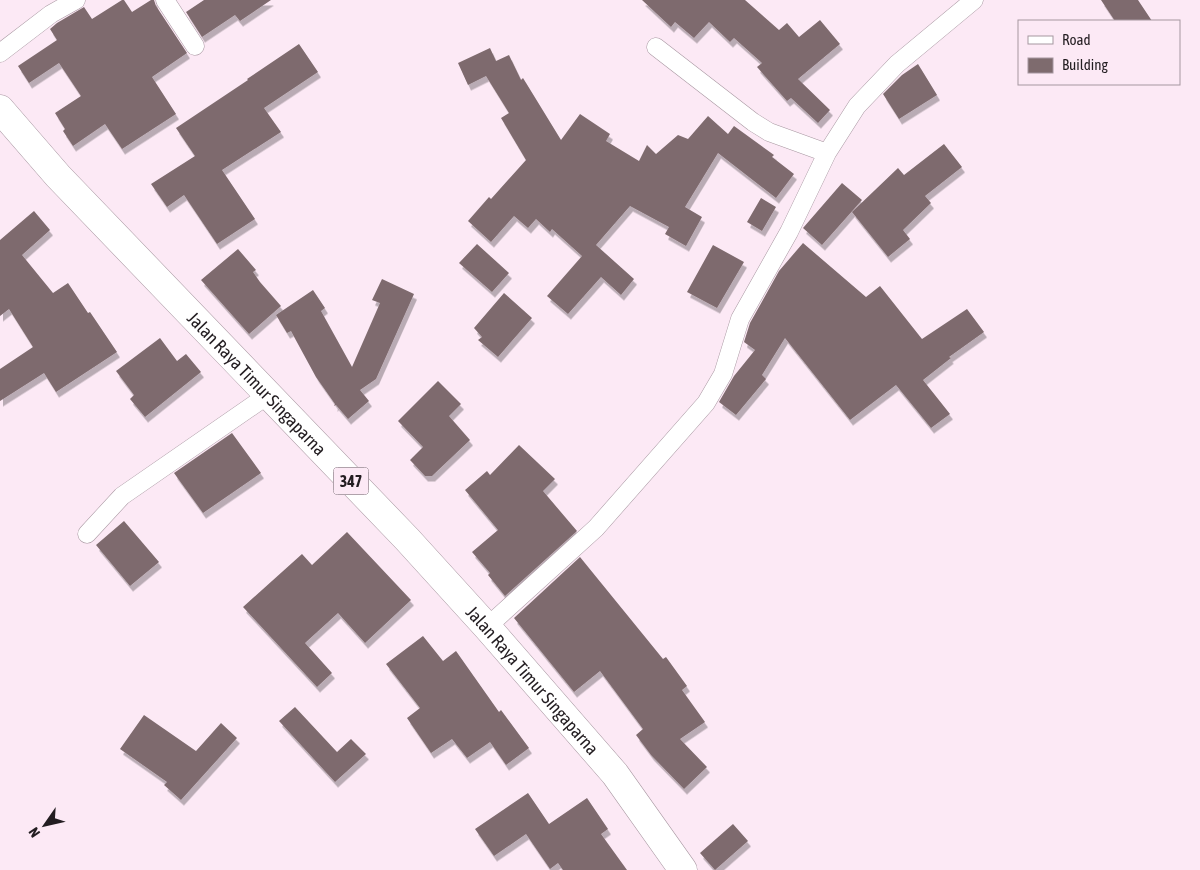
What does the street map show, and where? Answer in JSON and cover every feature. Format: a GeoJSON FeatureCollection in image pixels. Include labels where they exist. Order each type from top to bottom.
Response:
{"type":"FeatureCollection","features":[{"type":"Feature","properties":{"kind":"main road","name":"Jalan Raya Timur Singaparna"},"geometry":{"type":"LineString","coordinates":[[0,109],[58,176],[407,539],[487,627],[615,774],[683,870]]}},
{"type":"Feature","properties":{"kind":"street"},"geometry":{"type":"LineString","coordinates":[[0,53],[51,14],[76,0]]}},
{"type":"Feature","properties":{"kind":"street"},"geometry":{"type":"LineString","coordinates":[[165,0],[195,46]]}},
{"type":"Feature","properties":{"kind":"street"},"geometry":{"type":"LineString","coordinates":[[487,627],[596,528],[706,403],[723,374],[740,319],[789,232],[827,153],[857,106],[897,64],[974,0]]}},
{"type":"Feature","properties":{"kind":"street"},"geometry":{"type":"LineString","coordinates":[[656,47],[753,122],[769,132],[827,153]]}},
{"type":"Feature","properties":{"kind":"street"},"geometry":{"type":"LineString","coordinates":[[87,534],[122,496],[268,395]]}},
{"type":"Feature","properties":{"kind":"building"},"geometry":{"type":"Polygon","coordinates":[[[124,0],[132,12],[154,0],[187,53],[152,77],[176,114],[122,149],[105,124],[73,146],[63,131],[65,129],[55,113],[81,96],[59,63],[29,83],[18,66],[57,40],[50,29],[57,23],[84,7],[92,19],[124,0]]]}},
{"type":"Feature","properties":{"kind":"building"},"geometry":{"type":"Polygon","coordinates":[[[204,0],[271,0],[240,21],[235,15],[202,37],[186,12],[204,0]]]}},
{"type":"Feature","properties":{"kind":"building"},"geometry":{"type":"Polygon","coordinates":[[[642,0],[745,0],[779,30],[787,23],[799,37],[820,20],[840,44],[798,79],[830,110],[818,123],[791,98],[787,101],[757,67],[762,63],[734,38],[730,42],[709,22],[694,38],[675,22],[671,27],[642,0]]]}},
{"type":"Feature","properties":{"kind":"building"},"geometry":{"type":"Polygon","coordinates":[[[1101,0],[1138,0],[1151,20],[1114,20],[1101,0]]]}},
{"type":"Feature","properties":{"kind":"building"},"geometry":{"type":"Polygon","coordinates":[[[299,44],[318,72],[264,108],[281,132],[222,170],[255,219],[217,244],[184,195],[167,207],[151,184],[195,156],[176,128],[299,44]]]}},
{"type":"Feature","properties":{"kind":"building"},"geometry":{"type":"Polygon","coordinates":[[[490,48],[496,61],[509,55],[521,80],[523,78],[561,140],[580,114],[610,134],[606,141],[639,161],[647,145],[656,154],[678,135],[688,139],[708,116],[728,134],[734,126],[774,155],[772,157],[794,174],[776,198],[718,153],[685,207],[702,217],[686,246],[665,234],[669,227],[630,206],[596,245],[634,279],[621,295],[601,277],[568,314],[547,296],[582,256],[552,229],[550,232],[536,219],[528,228],[514,216],[491,242],[468,221],[489,197],[491,199],[526,160],[501,118],[509,113],[486,76],[468,85],[458,63],[490,48]]]}},
{"type":"Feature","properties":{"kind":"building"},"geometry":{"type":"Polygon","coordinates":[[[918,64],[937,95],[899,119],[883,94],[902,75],[918,64]]]}},
{"type":"Feature","properties":{"kind":"building"},"geometry":{"type":"Polygon","coordinates":[[[944,144],[962,167],[925,196],[931,203],[903,230],[910,239],[888,257],[852,212],[898,168],[904,175],[944,144]]]}},
{"type":"Feature","properties":{"kind":"building"},"geometry":{"type":"Polygon","coordinates":[[[842,183],[862,200],[822,245],[803,228],[842,183]]]}},
{"type":"Feature","properties":{"kind":"building"},"geometry":{"type":"Polygon","coordinates":[[[761,198],[776,207],[762,231],[747,222],[761,198]]]}},
{"type":"Feature","properties":{"kind":"building"},"geometry":{"type":"Polygon","coordinates":[[[34,211],[50,230],[22,255],[53,293],[68,283],[117,352],[56,392],[44,373],[0,401],[0,369],[33,347],[9,309],[0,316],[0,240],[34,211]]]}},
{"type":"Feature","properties":{"kind":"building"},"geometry":{"type":"Polygon","coordinates":[[[803,243],[866,297],[880,286],[922,339],[967,309],[984,332],[949,357],[951,358],[923,380],[950,414],[931,428],[896,385],[850,420],[785,338],[762,375],[766,379],[736,415],[719,402],[734,376],[755,350],[744,342],[750,323],[779,271],[803,243]]]}},
{"type":"Feature","properties":{"kind":"building"},"geometry":{"type":"Polygon","coordinates":[[[477,244],[509,273],[492,292],[459,263],[477,244]]]}},
{"type":"Feature","properties":{"kind":"building"},"geometry":{"type":"Polygon","coordinates":[[[713,245],[744,262],[717,308],[687,292],[713,245]]]}},
{"type":"Feature","properties":{"kind":"building"},"geometry":{"type":"Polygon","coordinates":[[[238,249],[256,270],[253,272],[260,282],[281,306],[249,334],[201,280],[238,249]]]}},
{"type":"Feature","properties":{"kind":"building"},"geometry":{"type":"Polygon","coordinates":[[[382,279],[414,294],[376,379],[360,390],[369,401],[348,419],[336,405],[334,406],[335,404],[316,377],[291,331],[287,333],[276,315],[313,290],[325,308],[321,311],[352,367],[380,303],[372,300],[382,279]]]}},
{"type":"Feature","properties":{"kind":"building"},"geometry":{"type":"Polygon","coordinates":[[[504,293],[532,318],[498,357],[478,340],[482,337],[474,328],[504,293]]]}},
{"type":"Feature","properties":{"kind":"building"},"geometry":{"type":"Polygon","coordinates":[[[160,338],[177,361],[186,354],[201,372],[145,417],[130,399],[134,395],[116,371],[160,338]]]}},
{"type":"Feature","properties":{"kind":"building"},"geometry":{"type":"Polygon","coordinates":[[[438,381],[461,404],[449,416],[470,440],[432,476],[425,476],[410,460],[423,447],[398,421],[438,381]]]}},
{"type":"Feature","properties":{"kind":"building"},"geometry":{"type":"Polygon","coordinates":[[[232,433],[261,473],[203,513],[174,473],[232,433]]]}},
{"type":"Feature","properties":{"kind":"building"},"geometry":{"type":"Polygon","coordinates":[[[519,445],[555,479],[543,491],[577,531],[505,596],[488,575],[490,573],[472,552],[498,530],[465,490],[487,471],[490,475],[519,445]]]}},
{"type":"Feature","properties":{"kind":"building"},"geometry":{"type":"Polygon","coordinates":[[[124,521],[159,562],[130,586],[96,545],[124,521]]]}},
{"type":"Feature","properties":{"kind":"building"},"geometry":{"type":"Polygon","coordinates":[[[347,532],[411,600],[365,643],[338,613],[305,643],[332,673],[317,687],[243,607],[302,554],[312,565],[347,532]]]}},
{"type":"Feature","properties":{"kind":"building"},"geometry":{"type":"Polygon","coordinates":[[[580,557],[663,659],[666,657],[687,686],[682,690],[705,722],[680,739],[707,767],[684,789],[651,755],[636,735],[643,729],[600,671],[574,692],[514,618],[580,557]]]}},
{"type":"Feature","properties":{"kind":"building"},"geometry":{"type":"Polygon","coordinates":[[[423,636],[443,661],[456,651],[499,712],[501,710],[529,748],[506,765],[490,742],[467,758],[452,739],[431,753],[407,718],[420,708],[386,664],[423,636]]]}},
{"type":"Feature","properties":{"kind":"building"},"geometry":{"type":"Polygon","coordinates":[[[295,707],[337,752],[351,739],[366,754],[335,782],[279,721],[295,707]]]}},
{"type":"Feature","properties":{"kind":"building"},"geometry":{"type":"Polygon","coordinates":[[[144,715],[196,751],[221,723],[237,738],[181,800],[164,785],[167,782],[120,749],[144,715]]]}},
{"type":"Feature","properties":{"kind":"building"},"geometry":{"type":"Polygon","coordinates":[[[528,793],[549,824],[587,798],[608,829],[601,834],[627,870],[563,870],[558,863],[550,869],[526,834],[494,856],[475,829],[528,793]]]}},
{"type":"Feature","properties":{"kind":"building"},"geometry":{"type":"Polygon","coordinates":[[[733,824],[748,841],[715,870],[700,853],[733,824]]]}}]}
